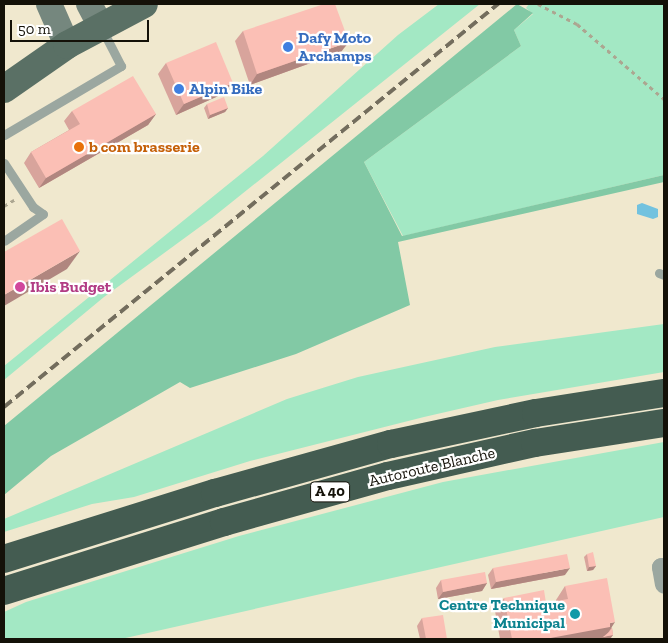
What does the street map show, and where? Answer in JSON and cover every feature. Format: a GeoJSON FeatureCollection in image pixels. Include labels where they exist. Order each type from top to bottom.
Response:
{"type":"FeatureCollection","features":[{"type":"Feature","properties":{"kind":"highway","name":"Autoroute Blanche"},"geometry":{"type":"LineString","coordinates":[[4,559],[215,493],[391,444],[536,413],[664,393]]}},
{"type":"Feature","properties":{"kind":"highway","name":"Autoroute Blanche"},"geometry":{"type":"LineString","coordinates":[[4,591],[224,522],[388,476],[535,443],[664,423]]}},
{"type":"Feature","properties":{"kind":"main road"},"geometry":{"type":"LineString","coordinates":[[4,89],[67,45],[95,14],[144,4]]}},
{"type":"Feature","properties":{"kind":"street"},"geometry":{"type":"LineString","coordinates":[[49,4],[67,45]]}},
{"type":"Feature","properties":{"kind":"street"},"geometry":{"type":"LineString","coordinates":[[664,567],[660,567],[664,584]]}},
{"type":"Feature","properties":{"kind":"lane"},"geometry":{"type":"LineString","coordinates":[[4,135],[121,66],[95,14]]}},
{"type":"Feature","properties":{"kind":"lane"},"geometry":{"type":"LineString","coordinates":[[4,163],[33,207],[43,214],[4,241]]}},
{"type":"Feature","properties":{"kind":"path"},"geometry":{"type":"LineString","coordinates":[[538,4],[577,24],[664,99]]}},
{"type":"Feature","properties":{"kind":"green space"},"geometry":{"type":"Polygon","coordinates":[[[439,4],[480,4],[212,218],[104,297],[4,380],[4,366],[263,156],[398,35],[439,4]]]}},
{"type":"Feature","properties":{"kind":"green space"},"geometry":{"type":"Polygon","coordinates":[[[517,4],[533,13],[514,30],[521,46],[364,162],[402,236],[664,175],[664,182],[398,242],[410,305],[296,354],[190,388],[180,382],[51,456],[4,495],[4,426],[517,4]]]}},
{"type":"Feature","properties":{"kind":"green space"},"geometry":{"type":"Polygon","coordinates":[[[529,4],[664,4],[664,175],[403,236],[364,162],[521,46],[514,30],[533,14],[526,8],[529,4]]]}},
{"type":"Feature","properties":{"kind":"green space"},"geometry":{"type":"Polygon","coordinates":[[[664,324],[664,372],[498,400],[424,417],[250,461],[134,497],[92,504],[4,532],[4,519],[287,399],[358,377],[495,347],[664,324]]]}},
{"type":"Feature","properties":{"kind":"green space"},"geometry":{"type":"Polygon","coordinates":[[[664,442],[664,517],[121,639],[4,639],[4,612],[26,602],[239,536],[443,482],[664,442]]]}},
{"type":"Feature","properties":{"kind":"water"},"geometry":{"type":"Polygon","coordinates":[[[642,203],[658,209],[658,217],[653,219],[637,214],[637,205],[642,203]]]}},
{"type":"Feature","properties":{"kind":"building","name":"Dafy Moto Archamps"},"geometry":{"type":"Polygon","coordinates":[[[324,4],[335,4],[349,42],[257,74],[243,31],[324,4]]]}},
{"type":"Feature","properties":{"kind":"building"},"geometry":{"type":"Polygon","coordinates":[[[216,42],[233,83],[184,104],[166,63],[216,42]]]}},
{"type":"Feature","properties":{"kind":"building","name":"b com brasserie"},"geometry":{"type":"Polygon","coordinates":[[[133,76],[156,114],[46,178],[31,152],[80,124],[72,111],[133,76]]]}},
{"type":"Feature","properties":{"kind":"building"},"geometry":{"type":"Polygon","coordinates":[[[224,97],[228,108],[210,115],[207,104],[224,97]]]}},
{"type":"Feature","properties":{"kind":"building"},"geometry":{"type":"Polygon","coordinates":[[[62,219],[80,251],[4,295],[4,252],[62,219]]]}},
{"type":"Feature","properties":{"kind":"building"},"geometry":{"type":"Polygon","coordinates":[[[593,552],[596,566],[589,567],[587,554],[593,552]]]}},
{"type":"Feature","properties":{"kind":"building"},"geometry":{"type":"Polygon","coordinates":[[[567,554],[570,568],[496,582],[493,568],[567,554]]]}},
{"type":"Feature","properties":{"kind":"building"},"geometry":{"type":"Polygon","coordinates":[[[485,572],[487,583],[443,592],[441,580],[485,572]]]}},
{"type":"Feature","properties":{"kind":"building","name":"Centre Technique Municipal"},"geometry":{"type":"Polygon","coordinates":[[[607,578],[615,622],[610,623],[610,627],[545,639],[512,639],[504,598],[544,590],[546,603],[568,599],[565,586],[607,578]]]}},
{"type":"Feature","properties":{"kind":"building"},"geometry":{"type":"Polygon","coordinates":[[[443,615],[447,639],[426,639],[422,618],[443,615]]]}},
{"type":"Feature","properties":{"kind":"building"},"geometry":{"type":"Polygon","coordinates":[[[612,628],[613,635],[603,637],[609,632],[612,628]]]}},
{"type":"Feature","properties":{"kind":"railway"},"geometry":{"type":"LineString","coordinates":[[4,407],[498,4]]}},
{"type":"Feature","properties":{"kind":"place","name":"Dafy Moto Archamps"},"geometry":{"type":"Point","coordinates":[288,47]}},
{"type":"Feature","properties":{"kind":"place","name":"Alpin Bike"},"geometry":{"type":"Point","coordinates":[179,89]}},
{"type":"Feature","properties":{"kind":"place","name":"b com brasserie"},"geometry":{"type":"Point","coordinates":[79,147]}},
{"type":"Feature","properties":{"kind":"place","name":"Ibis Budget"},"geometry":{"type":"Point","coordinates":[20,287]}},
{"type":"Feature","properties":{"kind":"place","name":"Centre Technique Municipal"},"geometry":{"type":"Point","coordinates":[575,614]}}]}
